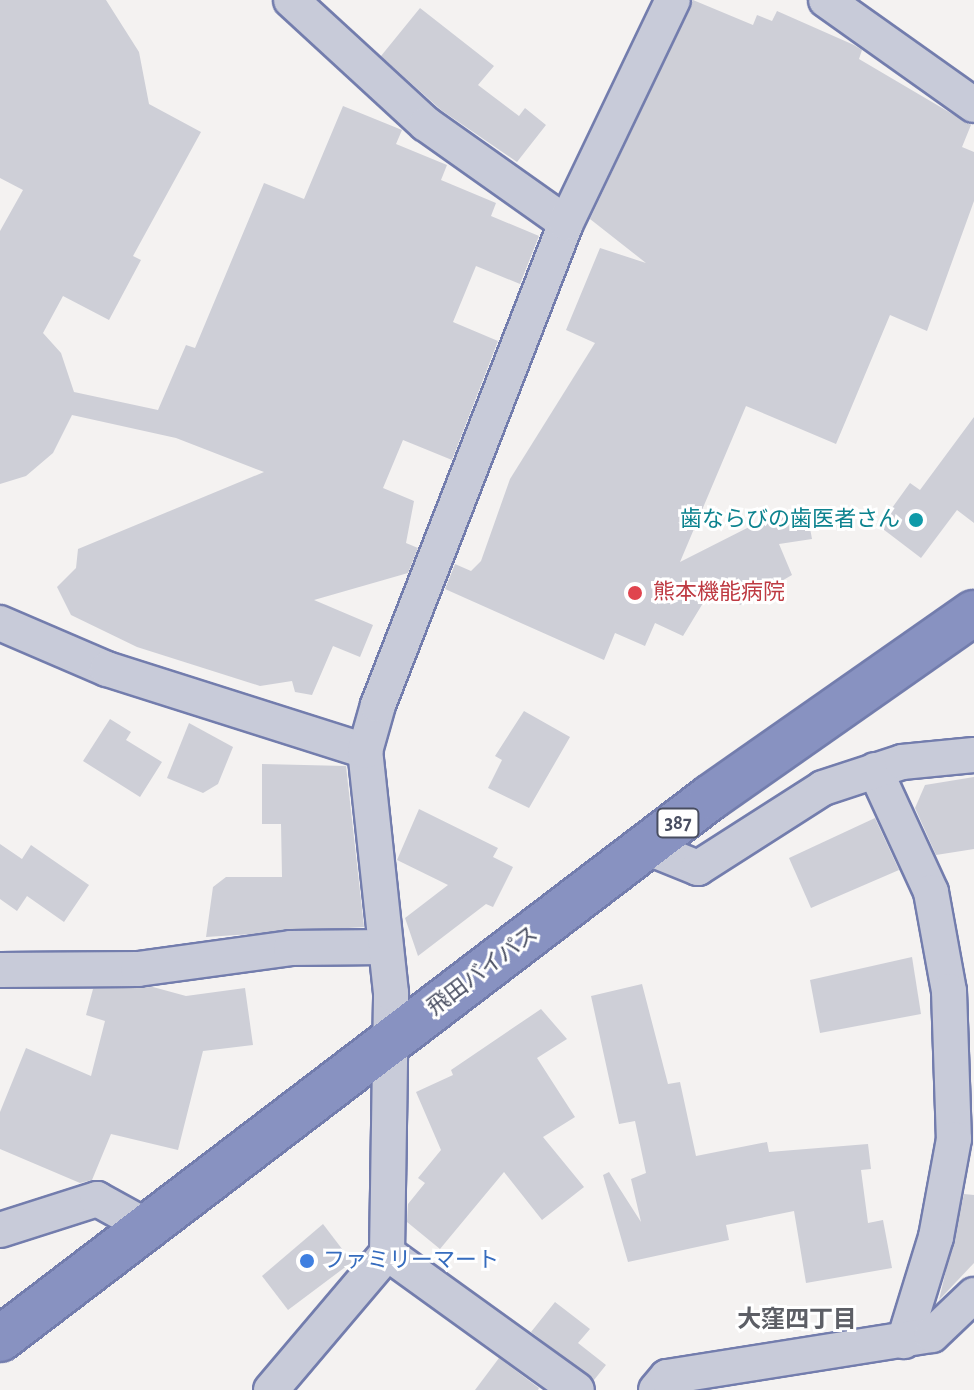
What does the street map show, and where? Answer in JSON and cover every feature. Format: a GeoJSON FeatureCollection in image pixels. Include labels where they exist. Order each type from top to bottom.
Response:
{"type":"FeatureCollection","features":[{"type":"Feature","properties":{"kind":"highway","name":"飛田バイパス"},"geometry":{"type":"LineString","coordinates":[[0,1339],[144,1225],[646,847],[893,663],[974,613]]}},
{"type":"Feature","properties":{"kind":"street"},"geometry":{"type":"LineString","coordinates":[[291,0],[426,124],[566,223]]}},
{"type":"Feature","properties":{"kind":"street"},"geometry":{"type":"LineString","coordinates":[[271,1390],[387,1253],[388,1041],[384,947],[365,751],[387,678],[566,223],[673,0]]}},
{"type":"Feature","properties":{"kind":"street"},"geometry":{"type":"LineString","coordinates":[[826,0],[974,105]]}},
{"type":"Feature","properties":{"kind":"street"},"geometry":{"type":"LineString","coordinates":[[0,623],[107,669],[365,751]]}},
{"type":"Feature","properties":{"kind":"street"},"geometry":{"type":"LineString","coordinates":[[646,847],[698,868],[778,810],[875,770],[974,755]]}},
{"type":"Feature","properties":{"kind":"street"},"geometry":{"type":"LineString","coordinates":[[875,770],[931,892],[949,991],[954,1139],[936,1237],[904,1341]]}},
{"type":"Feature","properties":{"kind":"street"},"geometry":{"type":"LineString","coordinates":[[0,970],[138,969],[291,948],[384,947]]}},
{"type":"Feature","properties":{"kind":"street"},"geometry":{"type":"LineString","coordinates":[[0,1230],[97,1199],[144,1225]]}},
{"type":"Feature","properties":{"kind":"street"},"geometry":{"type":"LineString","coordinates":[[387,1253],[577,1390]]}},
{"type":"Feature","properties":{"kind":"street"},"geometry":{"type":"LineString","coordinates":[[656,1390],[667,1377],[932,1335],[974,1295]]}},
{"type":"Feature","properties":{"kind":"building"},"geometry":{"type":"Polygon","coordinates":[[[0,0],[106,0],[139,52],[149,104],[201,132],[133,256],[141,260],[109,320],[63,296],[43,333],[61,353],[74,392],[158,410],[186,345],[195,348],[264,183],[304,199],[343,106],[402,130],[396,144],[447,165],[441,180],[496,203],[491,216],[539,236],[520,284],[476,266],[453,322],[498,341],[452,460],[403,440],[383,488],[414,501],[406,543],[418,548],[408,573],[314,600],[373,625],[360,657],[333,646],[312,695],[295,692],[292,681],[260,686],[137,647],[71,615],[57,587],[76,568],[78,549],[264,472],[176,438],[72,415],[53,453],[26,476],[0,484],[0,231],[23,190],[0,178],[0,0]]]}},
{"type":"Feature","properties":{"kind":"building"},"geometry":{"type":"Polygon","coordinates":[[[693,0],[753,25],[757,15],[772,21],[777,11],[854,45],[862,50],[859,59],[971,125],[962,147],[974,152],[974,201],[927,331],[890,315],[836,444],[746,406],[680,562],[757,523],[807,512],[812,539],[779,544],[792,575],[740,605],[717,580],[683,636],[655,623],[645,646],[615,633],[604,660],[445,589],[455,564],[471,571],[481,561],[510,479],[595,343],[566,330],[600,248],[646,263],[590,219],[693,0]]]}},
{"type":"Feature","properties":{"kind":"building"},"geometry":{"type":"Polygon","coordinates":[[[420,8],[494,66],[478,85],[519,116],[525,108],[546,125],[517,162],[441,110],[381,56],[420,8]]]}},
{"type":"Feature","properties":{"kind":"building"},"geometry":{"type":"Polygon","coordinates":[[[974,417],[974,523],[957,510],[921,558],[879,526],[910,483],[920,490],[974,417]]]}},
{"type":"Feature","properties":{"kind":"building"},"geometry":{"type":"Polygon","coordinates":[[[524,711],[570,737],[529,808],[488,788],[502,760],[495,756],[524,711]]]}},
{"type":"Feature","properties":{"kind":"building"},"geometry":{"type":"Polygon","coordinates":[[[110,719],[131,732],[126,740],[162,762],[140,797],[83,761],[110,719]]]}},
{"type":"Feature","properties":{"kind":"building"},"geometry":{"type":"Polygon","coordinates":[[[189,723],[233,747],[218,784],[203,793],[167,778],[189,723]]]}},
{"type":"Feature","properties":{"kind":"building"},"geometry":{"type":"Polygon","coordinates":[[[262,764],[346,766],[364,927],[206,937],[213,887],[226,877],[282,877],[281,824],[262,824],[262,764]]]}},
{"type":"Feature","properties":{"kind":"building"},"geometry":{"type":"Polygon","coordinates":[[[974,777],[974,849],[936,855],[915,808],[925,785],[974,777]]]}},
{"type":"Feature","properties":{"kind":"building"},"geometry":{"type":"Polygon","coordinates":[[[419,809],[498,848],[493,857],[513,867],[493,907],[486,904],[418,956],[405,918],[448,885],[397,860],[419,809]]]}},
{"type":"Feature","properties":{"kind":"building"},"geometry":{"type":"Polygon","coordinates":[[[875,818],[899,870],[811,908],[789,858],[875,818]]]}},
{"type":"Feature","properties":{"kind":"building"},"geometry":{"type":"Polygon","coordinates":[[[0,844],[22,859],[31,845],[89,885],[64,922],[27,896],[17,911],[0,899],[0,844]]]}},
{"type":"Feature","properties":{"kind":"building"},"geometry":{"type":"Polygon","coordinates":[[[912,957],[921,1014],[820,1033],[810,980],[912,957]]]}},
{"type":"Feature","properties":{"kind":"building"},"geometry":{"type":"Polygon","coordinates":[[[642,984],[668,1084],[680,1082],[696,1156],[767,1142],[769,1152],[868,1144],[871,1169],[861,1170],[868,1223],[883,1220],[892,1268],[806,1283],[794,1211],[726,1225],[729,1240],[628,1262],[603,1175],[609,1172],[641,1222],[631,1179],[646,1173],[635,1121],[619,1124],[591,996],[642,984]]]}},
{"type":"Feature","properties":{"kind":"building"},"geometry":{"type":"Polygon","coordinates":[[[153,987],[186,996],[245,988],[253,1045],[203,1051],[178,1150],[111,1134],[92,1180],[80,1183],[0,1149],[0,1112],[26,1048],[91,1076],[105,1021],[86,1015],[93,989],[153,987]]]}},
{"type":"Feature","properties":{"kind":"building"},"geometry":{"type":"Polygon","coordinates":[[[541,1009],[567,1039],[537,1058],[575,1117],[543,1137],[584,1187],[542,1220],[504,1172],[440,1249],[407,1222],[408,1204],[425,1183],[418,1178],[441,1150],[416,1092],[453,1075],[451,1070],[541,1009]]]}},
{"type":"Feature","properties":{"kind":"building"},"geometry":{"type":"Polygon","coordinates":[[[964,1194],[974,1195],[974,1263],[939,1300],[964,1194]]]}},
{"type":"Feature","properties":{"kind":"building"},"geometry":{"type":"Polygon","coordinates":[[[323,1224],[352,1262],[288,1310],[262,1276],[323,1224]]]}},
{"type":"Feature","properties":{"kind":"building"},"geometry":{"type":"Polygon","coordinates":[[[555,1302],[590,1329],[578,1343],[606,1365],[594,1380],[531,1332],[555,1302]]]}},
{"type":"Feature","properties":{"kind":"building"},"geometry":{"type":"Polygon","coordinates":[[[499,1358],[539,1388],[538,1390],[475,1390],[499,1358]]]}},
{"type":"Feature","properties":{"kind":"place","name":"歯ならびの歯医者さん"},"geometry":{"type":"Point","coordinates":[916,520]}},
{"type":"Feature","properties":{"kind":"place","name":"熊本機能病院"},"geometry":{"type":"Point","coordinates":[635,593]}},
{"type":"Feature","properties":{"kind":"place","name":"ファミリーマート"},"geometry":{"type":"Point","coordinates":[307,1261]}},
{"type":"Feature","properties":{"kind":"district","name":"大窪四丁目"},"geometry":{"type":"Point","coordinates":[797,1321]}}]}
